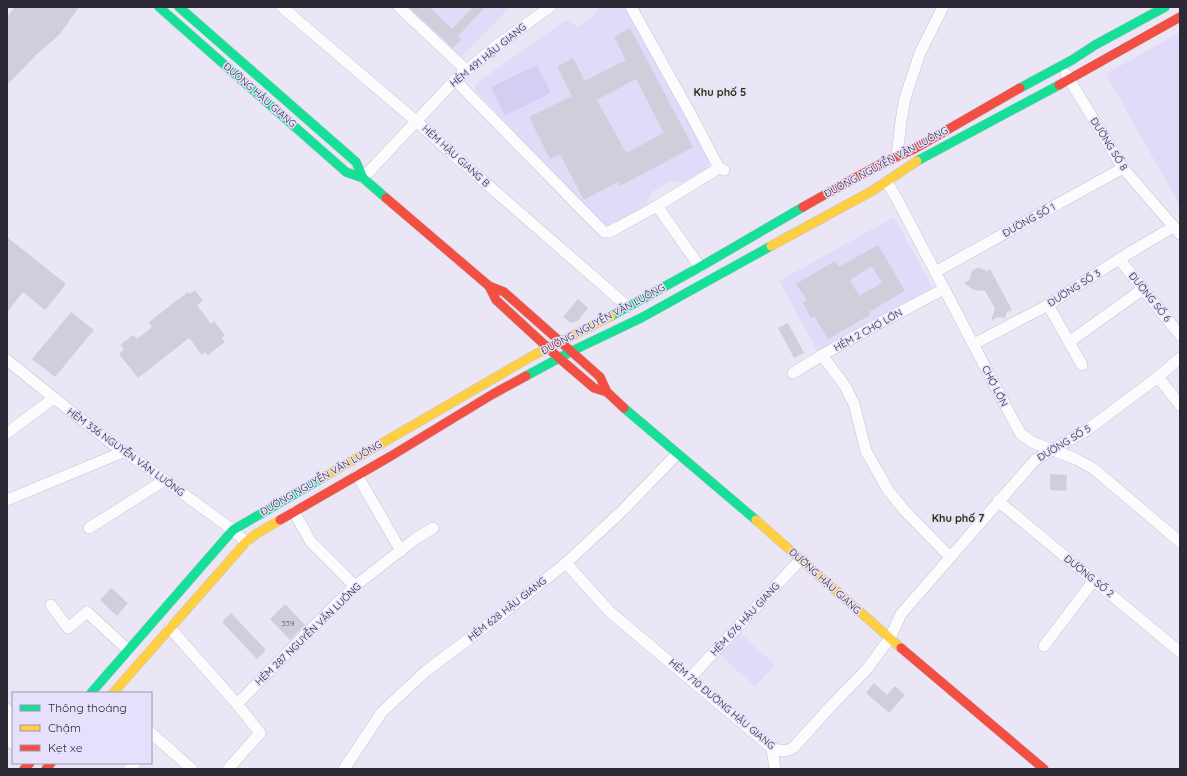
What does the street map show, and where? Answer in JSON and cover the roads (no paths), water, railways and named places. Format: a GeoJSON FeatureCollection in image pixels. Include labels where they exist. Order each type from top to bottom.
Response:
{"type":"FeatureCollection","features":[{"type":"Feature","properties":{"kind":"main road","name":"ĐƯỜNG HẬU GIANG"},"geometry":{"type":"LineString","coordinates":[[160,7],[346,172],[364,178],[489,286],[504,292],[600,377],[607,392],[677,454],[769,531],[919,664],[1044,769]]}},
{"type":"Feature","properties":{"kind":"main road","name":"ĐƯỜNG HẬU GIANG"},"geometry":{"type":"LineString","coordinates":[[179,7],[356,162],[364,178]]}},
{"type":"Feature","properties":{"kind":"main road","name":"ĐƯỜNG NGUYỄN VĂN LUÔNG"},"geometry":{"type":"LineString","coordinates":[[91,692],[233,530],[271,506],[548,348],[700,267],[811,202],[897,156],[914,149],[1072,60],[1095,45],[1165,7]]}},
{"type":"Feature","properties":{"kind":"main road","name":"ĐƯỜNG NGUYỄN VĂN LUÔNG"},"geometry":{"type":"LineString","coordinates":[[113,692],[246,542],[256,534],[493,394],[572,351],[640,318],[887,182],[920,160],[1069,80],[1180,17]]}},
{"type":"Feature","properties":{"kind":"main road","name":"CHỢ LỚN"},"geometry":{"type":"LineString","coordinates":[[877,167],[887,182]]}},
{"type":"Feature","properties":{"kind":"main road","name":"ĐƯỜNG HẬU GIANG"},"geometry":{"type":"LineString","coordinates":[[489,286],[496,300],[559,358],[594,388],[607,392]]}},
{"type":"Feature","properties":{"kind":"street","name":"HẺM HẬU GIANG B"},"geometry":{"type":"LineString","coordinates":[[282,7],[416,121],[628,306]]}},
{"type":"Feature","properties":{"kind":"street"},"geometry":{"type":"LineString","coordinates":[[399,7],[466,70]]}},
{"type":"Feature","properties":{"kind":"street","name":"HẺM 491 HẬU GIANG"},"geometry":{"type":"LineString","coordinates":[[364,178],[455,80],[496,46],[550,7]]}},
{"type":"Feature","properties":{"kind":"street"},"geometry":{"type":"LineString","coordinates":[[455,80],[604,232],[609,232],[722,169],[631,7]]}},
{"type":"Feature","properties":{"kind":"street"},"geometry":{"type":"LineString","coordinates":[[897,156],[905,98],[920,53],[944,7]]}},
{"type":"Feature","properties":{"kind":"street","name":"ĐƯỜNG SỐ 8"},"geometry":{"type":"LineString","coordinates":[[1061,66],[1122,168],[1177,231]]}},
{"type":"Feature","properties":{"kind":"street","name":"ĐƯỜNG SỐ 1"},"geometry":{"type":"LineString","coordinates":[[935,272],[1122,168]]}},
{"type":"Feature","properties":{"kind":"street","name":"CHỢ LỚN"},"geometry":{"type":"LineString","coordinates":[[887,182],[1021,434],[1032,442],[1080,461],[1094,469],[1180,542]]}},
{"type":"Feature","properties":{"kind":"street"},"geometry":{"type":"LineString","coordinates":[[657,206],[700,267]]}},
{"type":"Feature","properties":{"kind":"street","name":"ĐƯỜNG SỐ 3"},"geometry":{"type":"LineString","coordinates":[[974,344],[1048,305],[1119,259],[1177,231]]}},
{"type":"Feature","properties":{"kind":"street","name":"ĐƯỜNG SỐ 6"},"geometry":{"type":"LineString","coordinates":[[1119,259],[1180,335]]}},
{"type":"Feature","properties":{"kind":"street","name":"HẺM 2 CHỢ LỚN"},"geometry":{"type":"LineString","coordinates":[[793,373],[868,328],[944,289]]}},
{"type":"Feature","properties":{"kind":"street"},"geometry":{"type":"LineString","coordinates":[[1069,342],[1143,289]]}},
{"type":"Feature","properties":{"kind":"street"},"geometry":{"type":"LineString","coordinates":[[1048,305],[1082,365]]}},
{"type":"Feature","properties":{"kind":"street"},"geometry":{"type":"LineString","coordinates":[[822,355],[845,386],[854,404],[866,451],[888,490],[905,511],[950,557]]}},
{"type":"Feature","properties":{"kind":"street","name":"ĐƯỜNG SỐ 5"},"geometry":{"type":"LineString","coordinates":[[890,638],[901,614],[1035,460],[1087,430],[1158,377],[1180,358]]}},
{"type":"Feature","properties":{"kind":"street","name":"HẺM 336 NGUYỄN VĂN LUÔNG"},"geometry":{"type":"LineString","coordinates":[[7,360],[123,452],[130,454],[233,530],[246,542]]}},
{"type":"Feature","properties":{"kind":"street"},"geometry":{"type":"LineString","coordinates":[[1158,377],[1180,405]]}},
{"type":"Feature","properties":{"kind":"street"},"geometry":{"type":"LineString","coordinates":[[7,433],[54,398]]}},
{"type":"Feature","properties":{"kind":"street"},"geometry":{"type":"LineString","coordinates":[[7,500],[123,452]]}},
{"type":"Feature","properties":{"kind":"street","name":"HẺM 628 HẬU GIANG"},"geometry":{"type":"LineString","coordinates":[[344,769],[382,712],[426,671],[510,608],[566,563],[622,511],[677,454]]}},
{"type":"Feature","properties":{"kind":"street"},"geometry":{"type":"LineString","coordinates":[[357,475],[401,550]]}},
{"type":"Feature","properties":{"kind":"street"},"geometry":{"type":"LineString","coordinates":[[89,528],[165,480]]}},
{"type":"Feature","properties":{"kind":"street","name":"ĐƯỜNG SỐ 2"},"geometry":{"type":"LineString","coordinates":[[998,501],[1180,652]]}},
{"type":"Feature","properties":{"kind":"street"},"geometry":{"type":"LineString","coordinates":[[294,512],[311,542],[355,586]]}},
{"type":"Feature","properties":{"kind":"street","name":"HẺM 287 NGUYỄN VĂN LUÔNG"},"geometry":{"type":"LineString","coordinates":[[237,704],[355,586],[401,550],[433,528]]}},
{"type":"Feature","properties":{"kind":"street","name":"HẺM 676 HẬU GIANG"},"geometry":{"type":"LineString","coordinates":[[690,678],[801,559]]}},
{"type":"Feature","properties":{"kind":"street","name":"HẺM 710 ĐƯỜNG HẬU GIANG"},"geometry":{"type":"LineString","coordinates":[[566,563],[610,612],[772,748],[778,750],[789,750],[794,747],[830,706],[867,669],[890,638]]}},
{"type":"Feature","properties":{"kind":"street"},"geometry":{"type":"LineString","coordinates":[[1044,646],[1094,580]]}},
{"type":"Feature","properties":{"kind":"street"},"geometry":{"type":"LineString","coordinates":[[52,605],[68,628],[87,612],[128,650]]}},
{"type":"Feature","properties":{"kind":"street"},"geometry":{"type":"LineString","coordinates":[[170,628],[237,704],[260,733],[228,769]]}},
{"type":"Feature","properties":{"kind":"street"},"geometry":{"type":"LineString","coordinates":[[100,682],[111,692]]}},
{"type":"Feature","properties":{"kind":"street"},"geometry":{"type":"LineString","coordinates":[[7,709],[12,724],[8,736],[12,742]]}},
{"type":"Feature","properties":{"kind":"street"},"geometry":{"type":"LineString","coordinates":[[153,738],[192,769]]}},
{"type":"Feature","properties":{"kind":"street"},"geometry":{"type":"LineString","coordinates":[[772,748],[775,769]]}},
{"type":"Feature","properties":{"kind":"district","name":"Khu phố 5"},"geometry":{"type":"Point","coordinates":[720,92]}},
{"type":"Feature","properties":{"kind":"district","name":"Khu phố 7"},"geometry":{"type":"Point","coordinates":[958,518]}}]}
